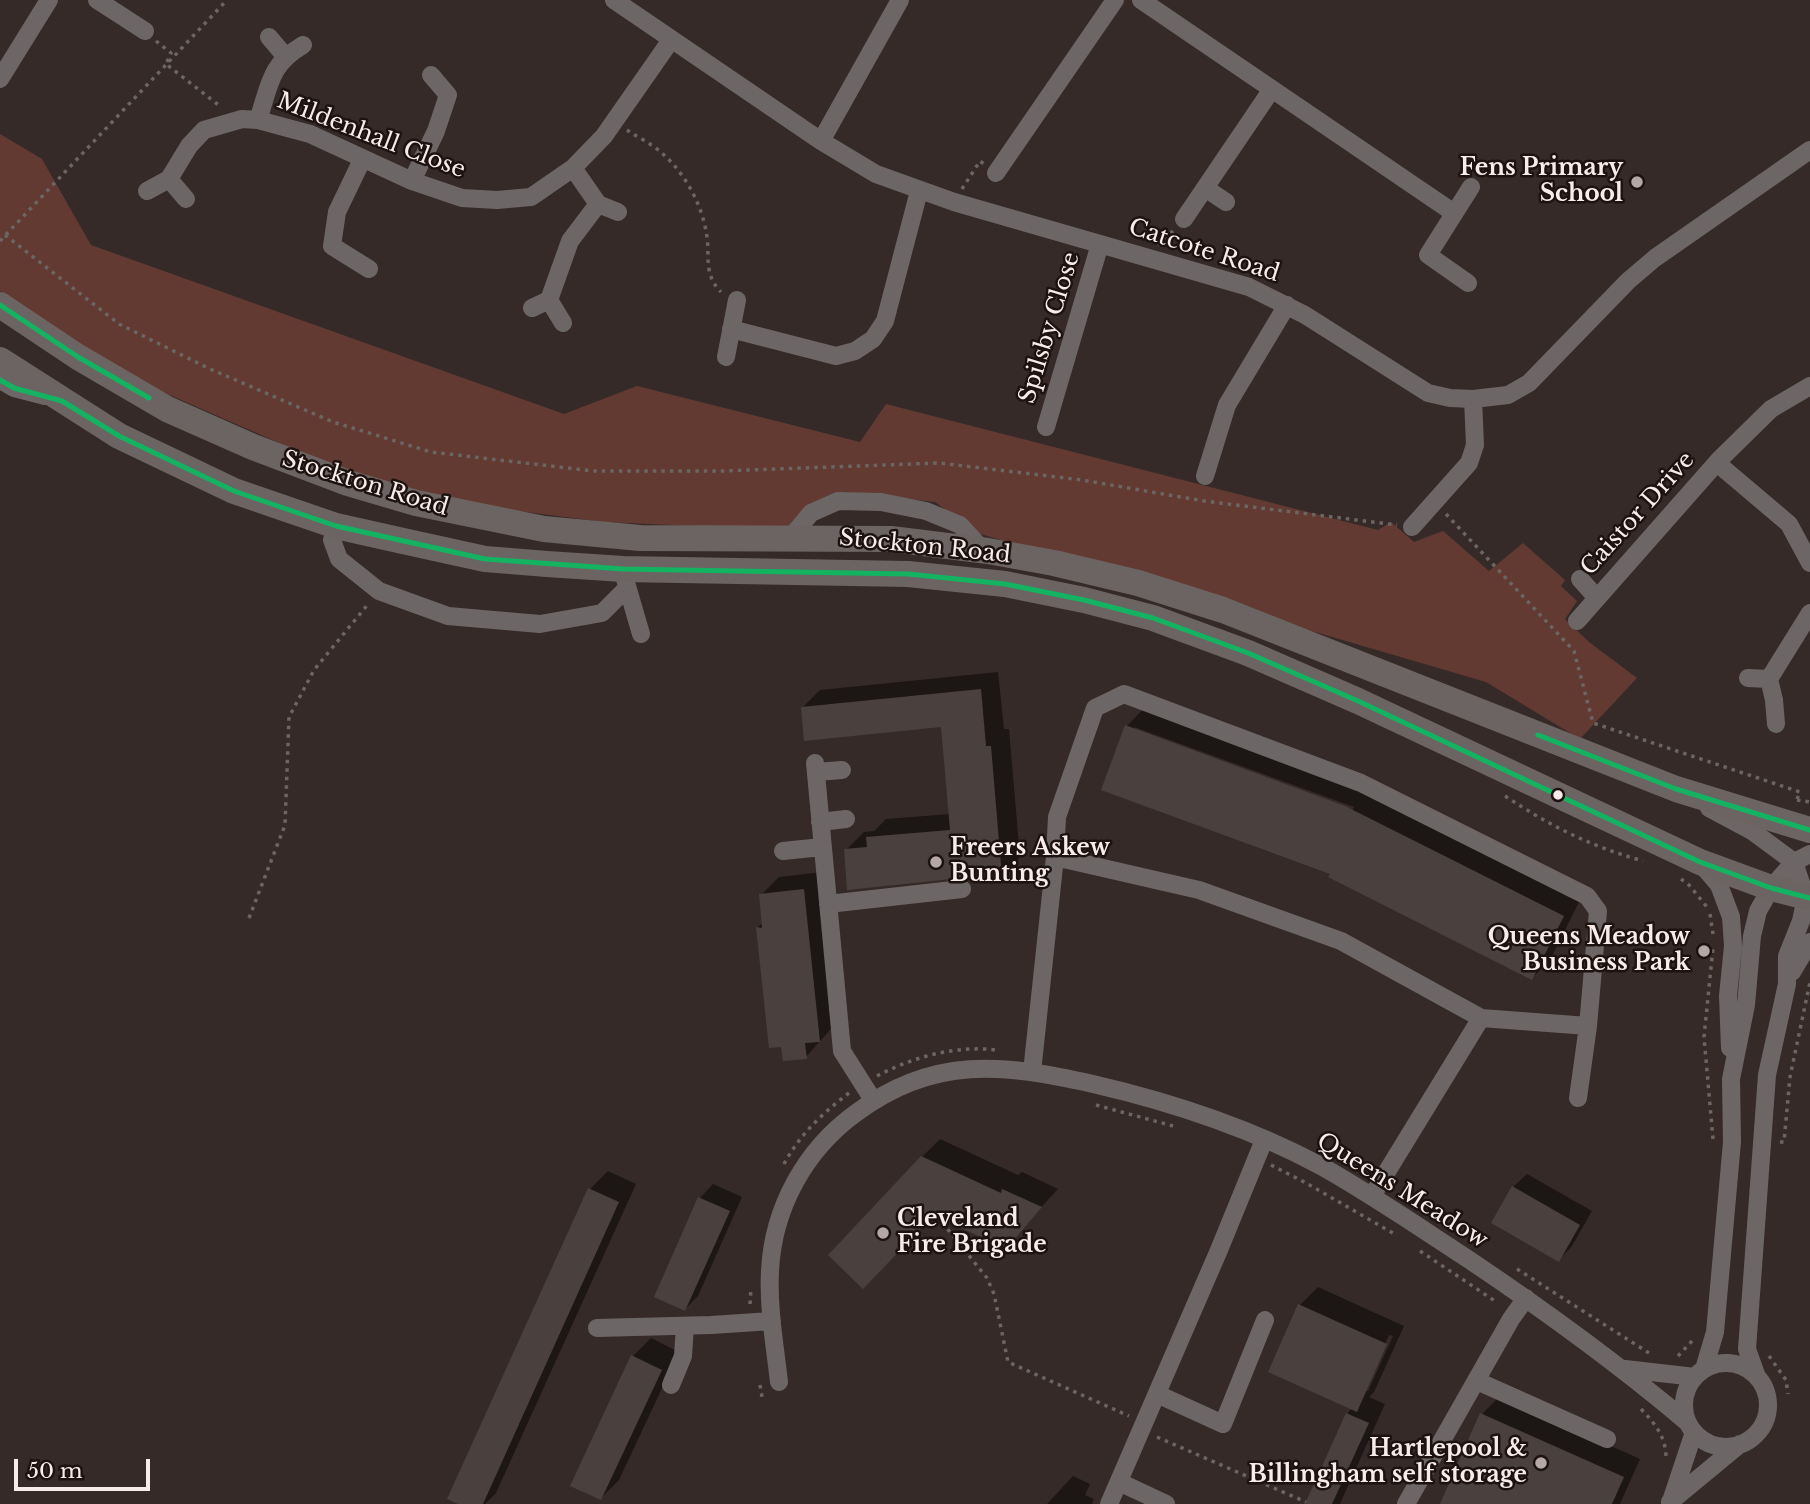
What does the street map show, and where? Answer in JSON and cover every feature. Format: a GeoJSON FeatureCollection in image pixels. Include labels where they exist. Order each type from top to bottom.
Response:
{"type":"FeatureCollection","features":[{"type":"Feature","properties":{"kind":"highway","name":"Stockton Road"},"geometry":{"type":"LineString","coordinates":[[0,305],[78,357],[167,409],[253,447],[348,483],[416,503],[544,529],[640,538],[891,539],[983,550],[1054,563],[1138,583],[1223,610],[1676,789],[1798,818]]}},
{"type":"Feature","properties":{"kind":"highway","name":"Stockton Road"},"geometry":{"type":"LineString","coordinates":[[0,360],[119,436],[234,491],[336,526],[485,559],[625,578],[908,573],[1005,584],[1153,618],[1248,653],[1358,701],[1484,763],[1700,862],[1771,888],[1808,898]]}},
{"type":"Feature","properties":{"kind":"street"},"geometry":{"type":"LineString","coordinates":[[0,79],[49,0]]}},
{"type":"Feature","properties":{"kind":"street"},"geometry":{"type":"LineString","coordinates":[[97,0],[145,31]]}},
{"type":"Feature","properties":{"kind":"street","name":"Catcote Road"},"geometry":{"type":"LineString","coordinates":[[614,0],[821,141],[876,174],[954,202],[1250,288],[1286,305],[1428,393],[1450,398],[1473,399],[1508,395],[1529,383],[1628,281],[1655,258],[1810,150]]}},
{"type":"Feature","properties":{"kind":"street"},"geometry":{"type":"LineString","coordinates":[[821,141],[900,0]]}},
{"type":"Feature","properties":{"kind":"street"},"geometry":{"type":"LineString","coordinates":[[996,173],[1115,0]]}},
{"type":"Feature","properties":{"kind":"street"},"geometry":{"type":"LineString","coordinates":[[1141,0],[1454,212]]}},
{"type":"Feature","properties":{"kind":"street"},"geometry":{"type":"LineString","coordinates":[[269,37],[285,56]]}},
{"type":"Feature","properties":{"kind":"street","name":"Mildenhall Close"},"geometry":{"type":"LineString","coordinates":[[169,179],[189,146],[204,131],[235,120],[258,120],[310,134],[362,160],[462,198],[497,200],[531,197],[573,168],[604,136],[671,40]]}},
{"type":"Feature","properties":{"kind":"street"},"geometry":{"type":"LineString","coordinates":[[258,120],[275,69],[285,56],[303,45]]}},
{"type":"Feature","properties":{"kind":"street"},"geometry":{"type":"LineString","coordinates":[[412,181],[456,94],[430,75]]}},
{"type":"Feature","properties":{"kind":"street"},"geometry":{"type":"LineString","coordinates":[[1184,219],[1272,89]]}},
{"type":"Feature","properties":{"kind":"street"},"geometry":{"type":"LineString","coordinates":[[362,160],[337,212],[332,246],[369,269]]}},
{"type":"Feature","properties":{"kind":"street"},"geometry":{"type":"LineString","coordinates":[[573,168],[598,204],[618,212]]}},
{"type":"Feature","properties":{"kind":"street"},"geometry":{"type":"LineString","coordinates":[[147,191],[169,179],[186,199]]}},
{"type":"Feature","properties":{"kind":"street"},"geometry":{"type":"LineString","coordinates":[[1468,283],[1428,255],[1471,187]]}},
{"type":"Feature","properties":{"kind":"street"},"geometry":{"type":"LineString","coordinates":[[1205,188],[1226,202]]}},
{"type":"Feature","properties":{"kind":"street"},"geometry":{"type":"LineString","coordinates":[[731,329],[835,356],[855,351],[873,339],[885,321],[919,191]]}},
{"type":"Feature","properties":{"kind":"street"},"geometry":{"type":"LineString","coordinates":[[532,308],[549,300],[570,241],[598,204]]}},
{"type":"Feature","properties":{"kind":"street","name":"Spilsby Close"},"geometry":{"type":"LineString","coordinates":[[1046,427],[1100,244]]}},
{"type":"Feature","properties":{"kind":"street"},"geometry":{"type":"LineString","coordinates":[[549,300],[563,323]]}},
{"type":"Feature","properties":{"kind":"street"},"geometry":{"type":"LineString","coordinates":[[726,357],[737,300]]}},
{"type":"Feature","properties":{"kind":"street"},"geometry":{"type":"LineString","coordinates":[[1205,476],[1219,451],[1227,405],[1286,305]]}},
{"type":"Feature","properties":{"kind":"street"},"geometry":{"type":"LineString","coordinates":[[0,380],[14,388],[62,401]]}},
{"type":"Feature","properties":{"kind":"street","name":"Caistor Drive"},"geometry":{"type":"LineString","coordinates":[[1577,621],[1717,463],[1771,409],[1810,386]]}},
{"type":"Feature","properties":{"kind":"street"},"geometry":{"type":"LineString","coordinates":[[1412,527],[1469,463],[1475,445],[1473,399]]}},
{"type":"Feature","properties":{"kind":"street","name":"Caistor Drive"},"geometry":{"type":"LineString","coordinates":[[1717,463],[1789,524],[1810,563]]}},
{"type":"Feature","properties":{"kind":"street"},"geometry":{"type":"LineString","coordinates":[[791,537],[811,513],[838,501],[881,502],[926,511],[960,525],[983,550]]}},
{"type":"Feature","properties":{"kind":"street"},"geometry":{"type":"LineString","coordinates":[[336,526],[332,540],[339,559],[379,591],[448,616],[540,624],[602,613],[625,578]]}},
{"type":"Feature","properties":{"kind":"street"},"geometry":{"type":"LineString","coordinates":[[625,578],[641,634]]}},
{"type":"Feature","properties":{"kind":"street","name":"Caistor Drive"},"geometry":{"type":"LineString","coordinates":[[1580,579],[1596,597]]}},
{"type":"Feature","properties":{"kind":"street"},"geometry":{"type":"LineString","coordinates":[[1776,724],[1769,679],[1810,613]]}},
{"type":"Feature","properties":{"kind":"street"},"geometry":{"type":"LineString","coordinates":[[1748,678],[1769,679]]}},
{"type":"Feature","properties":{"kind":"street"},"geometry":{"type":"LineString","coordinates":[[1031,1072],[1057,817],[1095,708],[1124,694],[1361,782],[1587,896],[1598,911],[1588,1026],[1578,1098]]}},
{"type":"Feature","properties":{"kind":"street"},"geometry":{"type":"LineString","coordinates":[[842,770],[815,768],[822,847],[842,1051],[873,1100]]}},
{"type":"Feature","properties":{"kind":"street"},"geometry":{"type":"LineString","coordinates":[[1676,789],[1802,858]]}},
{"type":"Feature","properties":{"kind":"street"},"geometry":{"type":"LineString","coordinates":[[820,822],[846,819]]}},
{"type":"Feature","properties":{"kind":"street"},"geometry":{"type":"LineString","coordinates":[[783,851],[822,847]]}},
{"type":"Feature","properties":{"kind":"street"},"geometry":{"type":"LineString","coordinates":[[1055,857],[1199,890],[1342,941],[1481,1018],[1588,1026]]}},
{"type":"Feature","properties":{"kind":"street"},"geometry":{"type":"LineString","coordinates":[[1731,1079],[1746,1005],[1752,936],[1758,911],[1771,888],[1802,858]]}},
{"type":"Feature","properties":{"kind":"street"},"geometry":{"type":"LineString","coordinates":[[1787,984],[1787,956],[1808,898],[1802,858]]}},
{"type":"Feature","properties":{"kind":"street"},"geometry":{"type":"LineString","coordinates":[[1670,1503],[1691,1427],[1684,1398],[1688,1387],[1699,1373],[1715,1332],[1731,1142],[1728,996],[1733,946],[1731,917],[1719,885],[1700,862]]}},
{"type":"Feature","properties":{"kind":"street"},"geometry":{"type":"LineString","coordinates":[[828,904],[962,889]]}},
{"type":"Feature","properties":{"kind":"street"},"geometry":{"type":"LineString","coordinates":[[1670,1503],[1752,1437],[1767,1415],[1768,1402],[1764,1388],[1747,1349],[1767,1074],[1787,984],[1796,962],[1810,942]]}},
{"type":"Feature","properties":{"kind":"street"},"geometry":{"type":"LineString","coordinates":[[1372,1196],[1481,1018]]}},
{"type":"Feature","properties":{"kind":"street","name":"Queens Meadow"},"geometry":{"type":"LineString","coordinates":[[779,1382],[770,1272],[774,1232],[791,1189],[813,1153],[848,1119],[873,1100],[932,1074],[978,1067],[1031,1072],[1128,1092],[1183,1108],[1318,1165],[1372,1196],[1521,1305],[1625,1369],[1703,1440],[1727,1447],[1740,1444]]}},
{"type":"Feature","properties":{"kind":"street"},"geometry":{"type":"LineString","coordinates":[[1109,1504],[1194,1310],[1264,1140]]}},
{"type":"Feature","properties":{"kind":"street"},"geometry":{"type":"LineString","coordinates":[[1406,1504],[1521,1305]]}},
{"type":"Feature","properties":{"kind":"street"},"geometry":{"type":"LineString","coordinates":[[1157,1394],[1223,1424],[1265,1320]]}},
{"type":"Feature","properties":{"kind":"street"},"geometry":{"type":"LineString","coordinates":[[597,1328],[772,1321]]}},
{"type":"Feature","properties":{"kind":"street"},"geometry":{"type":"LineString","coordinates":[[671,1385],[683,1356],[685,1326]]}},
{"type":"Feature","properties":{"kind":"street","name":"Queens Meadow"},"geometry":{"type":"LineString","coordinates":[[1625,1369],[1699,1373],[1717,1364],[1732,1363],[1757,1377]]}},
{"type":"Feature","properties":{"kind":"street"},"geometry":{"type":"LineString","coordinates":[[1477,1381],[1607,1439]]}},
{"type":"Feature","properties":{"kind":"street"},"geometry":{"type":"LineString","coordinates":[[1119,1482],[1166,1504]]}},
{"type":"Feature","properties":{"kind":"path"},"geometry":{"type":"LineString","coordinates":[[0,241],[227,0]]}},
{"type":"Feature","properties":{"kind":"path"},"geometry":{"type":"LineString","coordinates":[[145,31],[172,53],[166,64]]}},
{"type":"Feature","properties":{"kind":"path"},"geometry":{"type":"LineString","coordinates":[[166,64],[219,104],[235,120]]}},
{"type":"Feature","properties":{"kind":"path"},"geometry":{"type":"LineString","coordinates":[[614,122],[664,154],[684,178],[702,211],[707,234],[708,273],[720,292],[737,300]]}},
{"type":"Feature","properties":{"kind":"path"},"geometry":{"type":"LineString","coordinates":[[954,202],[980,161],[996,173]]}},
{"type":"Feature","properties":{"kind":"path"},"geometry":{"type":"LineString","coordinates":[[1147,256],[1184,219]]}},
{"type":"Feature","properties":{"kind":"path"},"geometry":{"type":"LineString","coordinates":[[5,235],[119,324],[210,369],[333,422],[431,452],[593,471],[721,471],[939,463],[1082,480],[1204,501],[1412,527]]}},
{"type":"Feature","properties":{"kind":"path"},"geometry":{"type":"LineString","coordinates":[[1435,502],[1574,651],[1593,723],[1800,792],[1798,818]]}},
{"type":"Feature","properties":{"kind":"path"},"geometry":{"type":"LineString","coordinates":[[249,918],[285,825],[289,717],[314,670],[379,591]]}},
{"type":"Feature","properties":{"kind":"path"},"geometry":{"type":"LineString","coordinates":[[1798,818],[1810,802]]}},
{"type":"Feature","properties":{"kind":"path"},"geometry":{"type":"LineString","coordinates":[[967,869],[967,873],[973,873],[973,866]]}},
{"type":"Feature","properties":{"kind":"path"},"geometry":{"type":"LineString","coordinates":[[1763,1141],[1784,1142],[1790,1077],[1810,982]]}},
{"type":"Feature","properties":{"kind":"path"},"geometry":{"type":"LineString","coordinates":[[1095,1104],[1173,1126]]}},
{"type":"Feature","properties":{"kind":"path"},"geometry":{"type":"LineString","coordinates":[[1256,1158],[1306,1183],[1398,1236]]}},
{"type":"Feature","properties":{"kind":"path"},"geometry":{"type":"LineString","coordinates":[[937,1216],[987,1278],[994,1294],[1008,1362],[1132,1418],[1128,1425],[1306,1502]]}},
{"type":"Feature","properties":{"kind":"path"},"geometry":{"type":"LineString","coordinates":[[1419,1251],[1495,1301],[1521,1305]]}},
{"type":"Feature","properties":{"kind":"path"},"geometry":{"type":"LineString","coordinates":[[1638,1405],[1658,1427],[1666,1444],[1665,1464]]}},
{"type":"Feature","properties":{"kind":"shaded area"},"geometry":{"type":"Polygon","coordinates":[[[0,134],[42,159],[91,245],[564,414],[637,386],[860,442],[886,404],[1378,530],[1391,522],[1414,542],[1443,531],[1489,571],[1523,543],[1565,580],[1561,586],[1577,601],[1565,619],[1589,642],[1637,678],[1580,739],[1486,682],[977,533],[935,502],[846,492],[804,508],[786,530],[604,522],[464,504],[332,466],[140,382],[0,291],[0,134]]]}},
{"type":"Feature","properties":{"kind":"building"},"geometry":{"type":"Polygon","coordinates":[[[981,689],[986,746],[991,746],[1002,877],[968,880],[961,878],[847,890],[844,849],[867,847],[866,837],[950,830],[941,727],[804,741],[801,707],[981,689]]]}},
{"type":"Feature","properties":{"kind":"building"},"geometry":{"type":"Polygon","coordinates":[[[1125,725],[1345,806],[1564,916],[1532,980],[1328,877],[1330,874],[1101,790],[1125,725]]]}},
{"type":"Feature","properties":{"kind":"building"},"geometry":{"type":"Polygon","coordinates":[[[804,889],[820,1042],[805,1043],[807,1059],[783,1061],[781,1047],[769,1048],[756,927],[762,928],[759,894],[804,889]]]}},
{"type":"Feature","properties":{"kind":"building","name":"Cleveland Fire Brigade"},"geometry":{"type":"Polygon","coordinates":[[[921,1156],[1001,1193],[1002,1189],[1042,1207],[1006,1249],[934,1215],[863,1289],[828,1255],[921,1156]]]}},
{"type":"Feature","properties":{"kind":"building"},"geometry":{"type":"Polygon","coordinates":[[[1512,1186],[1580,1225],[1559,1262],[1491,1223],[1512,1186]]]}},
{"type":"Feature","properties":{"kind":"building"},"geometry":{"type":"Polygon","coordinates":[[[588,1188],[619,1202],[483,1504],[458,1504],[447,1499],[588,1188]]]}},
{"type":"Feature","properties":{"kind":"building"},"geometry":{"type":"Polygon","coordinates":[[[698,1197],[730,1211],[685,1311],[654,1297],[698,1197]]]}},
{"type":"Feature","properties":{"kind":"building"},"geometry":{"type":"Polygon","coordinates":[[[1298,1304],[1387,1344],[1357,1412],[1268,1372],[1298,1304]]]}},
{"type":"Feature","properties":{"kind":"building"},"geometry":{"type":"Polygon","coordinates":[[[631,1355],[662,1370],[601,1500],[570,1486],[631,1355]]]}},
{"type":"Feature","properties":{"kind":"building"},"geometry":{"type":"Polygon","coordinates":[[[1346,1413],[1369,1423],[1332,1504],[1305,1504],[1346,1413]]]}},
{"type":"Feature","properties":{"kind":"building"},"geometry":{"type":"Polygon","coordinates":[[[1480,1413],[1624,1477],[1612,1504],[1440,1504],[1480,1413]]]}},
{"type":"Feature","properties":{"kind":"transit line"},"geometry":{"type":"LineString","coordinates":[[0,305],[78,357],[149,398]]}},
{"type":"Feature","properties":{"kind":"transit line"},"geometry":{"type":"LineString","coordinates":[[0,380],[14,388],[62,401],[119,436],[234,491],[336,526],[485,559],[623,569],[908,574],[1005,584],[1153,618],[1248,653],[1358,701],[1700,862],[1771,888],[1810,898]]}},
{"type":"Feature","properties":{"kind":"transit line"},"geometry":{"type":"LineString","coordinates":[[1538,735],[1676,789],[1810,830]]}},
{"type":"Feature","properties":{"kind":"place","name":"Fens Primary School"},"geometry":{"type":"Point","coordinates":[1637,182]}},
{"type":"Feature","properties":{"kind":"place","name":"Freers Askew Bunting"},"geometry":{"type":"Point","coordinates":[936,862]}},
{"type":"Feature","properties":{"kind":"place","name":"Queens Meadow Business Park"},"geometry":{"type":"Point","coordinates":[1704,951]}},
{"type":"Feature","properties":{"kind":"place","name":"Cleveland Fire Brigade"},"geometry":{"type":"Point","coordinates":[883,1233]}},
{"type":"Feature","properties":{"kind":"place","name":"Hartlepool & Billingham self storage"},"geometry":{"type":"Point","coordinates":[1541,1463]}}]}
